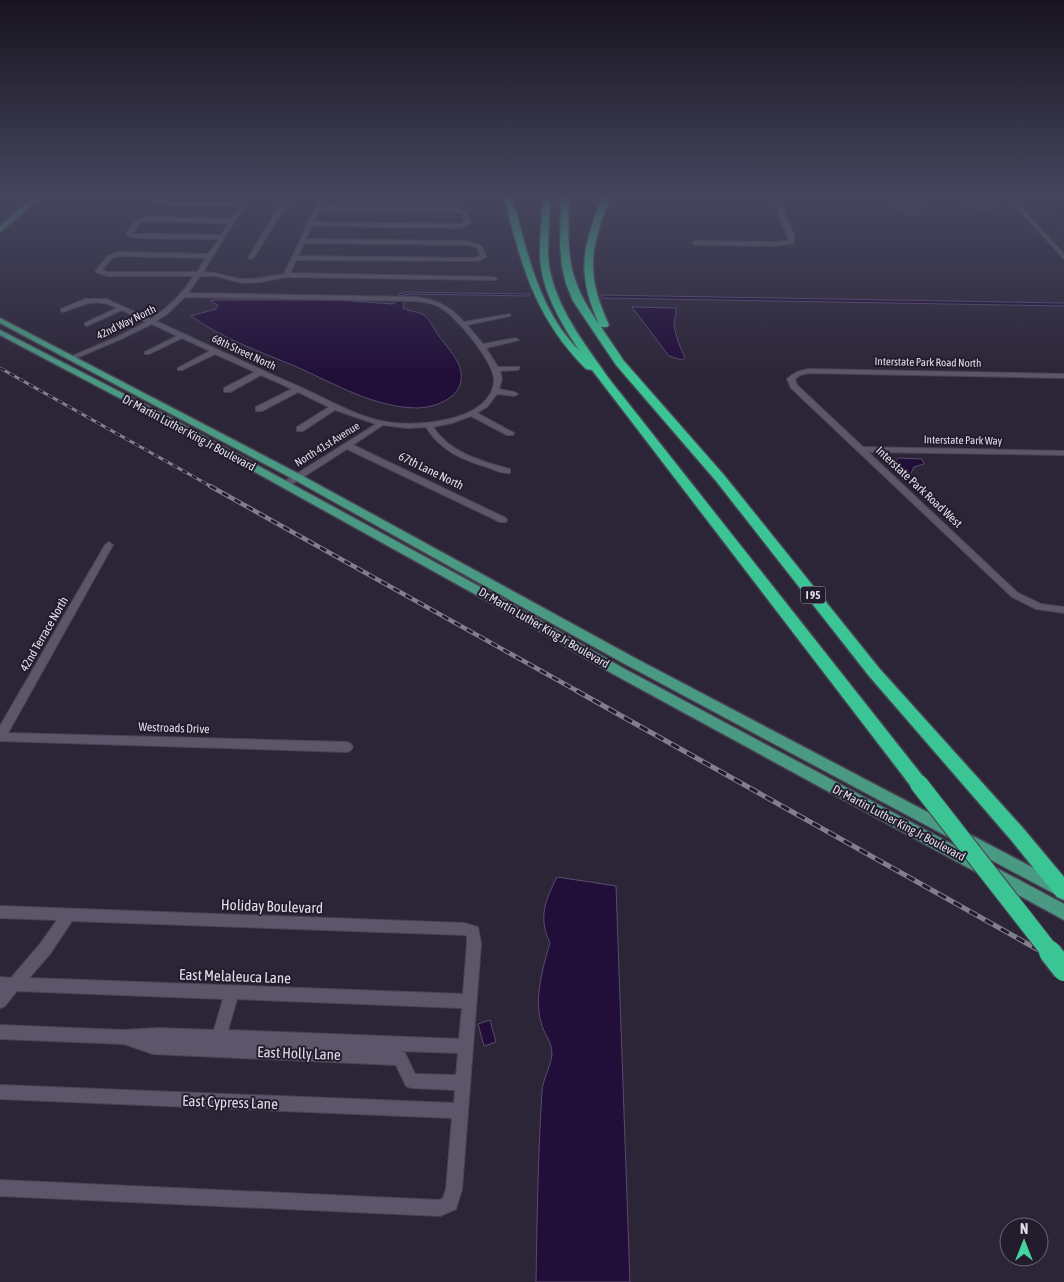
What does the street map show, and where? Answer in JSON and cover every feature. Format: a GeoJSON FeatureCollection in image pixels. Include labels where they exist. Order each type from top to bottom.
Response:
{"type":"FeatureCollection","features":[{"type":"Feature","properties":{"kind":"highway"},"geometry":{"type":"LineString","coordinates":[[525,256],[531,277],[550,319],[574,353],[606,382]]}},
{"type":"Feature","properties":{"kind":"highway","name":"I 95"},"geometry":{"type":"LineString","coordinates":[[545,256],[545,266],[557,305],[567,324],[606,382],[1064,970]]}},
{"type":"Feature","properties":{"kind":"highway","name":"I 95"},"geometry":{"type":"LineString","coordinates":[[566,256],[569,275],[578,301],[620,363],[720,478],[874,672],[1017,834],[1064,892]]}},
{"type":"Feature","properties":{"kind":"highway"},"geometry":{"type":"LineString","coordinates":[[587,256],[594,305],[609,335],[608,346]]}},
{"type":"Feature","properties":{"kind":"main road","name":"Dr Martin Luther King Jr Boulevard"},"geometry":{"type":"LineString","coordinates":[[0,320],[297,477],[628,660],[1064,892]]}},
{"type":"Feature","properties":{"kind":"main road","name":"Dr Martin Luther King Jr Boulevard"},"geometry":{"type":"LineString","coordinates":[[0,332],[285,485],[714,722],[1064,912]]}},
{"type":"Feature","properties":{"kind":"main road"},"geometry":{"type":"LineString","coordinates":[[714,722],[731,721],[822,772],[847,777]]}},
{"type":"Feature","properties":{"kind":"street"},"geometry":{"type":"LineString","coordinates":[[112,256],[98,271],[100,273],[216,274],[233,280],[253,281],[286,275],[495,282],[488,271]]}},
{"type":"Feature","properties":{"kind":"street"},"geometry":{"type":"LineString","coordinates":[[193,256],[210,256]]}},
{"type":"Feature","properties":{"kind":"street","name":"42nd Way North"},"geometry":{"type":"LineString","coordinates":[[72,358],[151,322],[168,311],[184,295],[210,256]]}},
{"type":"Feature","properties":{"kind":"street"},"geometry":{"type":"LineString","coordinates":[[286,275],[293,258],[481,258],[483,256]]}},
{"type":"Feature","properties":{"kind":"street"},"geometry":{"type":"LineString","coordinates":[[184,295],[416,299],[434,302],[448,309],[463,324],[497,369],[498,379],[495,391],[484,404],[471,413],[510,433]]}},
{"type":"Feature","properties":{"kind":"street","name":"68th Street North"},"geometry":{"type":"LineString","coordinates":[[63,310],[81,302],[97,300],[122,308],[365,419],[405,426],[428,425],[471,413]]}},
{"type":"Feature","properties":{"kind":"street"},"geometry":{"type":"LineString","coordinates":[[87,324],[122,308]]}},
{"type":"Feature","properties":{"kind":"street"},"geometry":{"type":"LineString","coordinates":[[463,324],[508,315]]}},
{"type":"Feature","properties":{"kind":"street"},"geometry":{"type":"LineString","coordinates":[[147,353],[181,336]]}},
{"type":"Feature","properties":{"kind":"street"},"geometry":{"type":"LineString","coordinates":[[480,347],[516,340]]}},
{"type":"Feature","properties":{"kind":"street"},"geometry":{"type":"LineString","coordinates":[[180,369],[215,351]]}},
{"type":"Feature","properties":{"kind":"street"},"geometry":{"type":"LineString","coordinates":[[497,369],[517,368]]}},
{"type":"Feature","properties":{"kind":"street","name":"Interstate Park Road North"},"geometry":{"type":"LineString","coordinates":[[793,376],[809,371],[1064,376]]}},
{"type":"Feature","properties":{"kind":"street"},"geometry":{"type":"LineString","coordinates":[[227,390],[261,372]]}},
{"type":"Feature","properties":{"kind":"street","name":"Interstate Park Road West"},"geometry":{"type":"LineString","coordinates":[[793,376],[792,382],[794,386],[1015,595],[1039,607],[1064,610]]}},
{"type":"Feature","properties":{"kind":"street"},"geometry":{"type":"LineString","coordinates":[[259,409],[298,389]]}},
{"type":"Feature","properties":{"kind":"street"},"geometry":{"type":"LineString","coordinates":[[495,391],[514,394]]}},
{"type":"Feature","properties":{"kind":"street"},"geometry":{"type":"LineString","coordinates":[[300,429],[336,406]]}},
{"type":"Feature","properties":{"kind":"street","name":"North 41st Avenue"},"geometry":{"type":"LineString","coordinates":[[285,485],[346,444],[382,423]]}},
{"type":"Feature","properties":{"kind":"street"},"geometry":{"type":"LineString","coordinates":[[428,425],[433,436],[446,446],[469,458],[507,471]]}},
{"type":"Feature","properties":{"kind":"street","name":"67th Lane North"},"geometry":{"type":"LineString","coordinates":[[346,444],[504,520]]}},
{"type":"Feature","properties":{"kind":"street","name":"Interstate Park Way"},"geometry":{"type":"LineString","coordinates":[[861,449],[1064,453]]}},
{"type":"Feature","properties":{"kind":"street","name":"42nd Terrace North"},"geometry":{"type":"LineString","coordinates":[[0,736],[109,545]]}},
{"type":"Feature","properties":{"kind":"street","name":"Westroads Drive"},"geometry":{"type":"LineString","coordinates":[[0,736],[347,747]]}},
{"type":"Feature","properties":{"kind":"street","name":"Holiday Boulevard"},"geometry":{"type":"LineString","coordinates":[[0,912],[464,929],[473,932],[474,944],[470,1001]]}},
{"type":"Feature","properties":{"kind":"street"},"geometry":{"type":"LineString","coordinates":[[0,1002],[6,984],[45,949],[68,915]]}},
{"type":"Feature","properties":{"kind":"street","name":"East Melaleuca Lane"},"geometry":{"type":"LineString","coordinates":[[6,984],[470,1001]]}},
{"type":"Feature","properties":{"kind":"street"},"geometry":{"type":"LineString","coordinates":[[218,1044],[232,992]]}},
{"type":"Feature","properties":{"kind":"street"},"geometry":{"type":"LineString","coordinates":[[0,1188],[440,1208],[450,1202],[454,1189],[470,1001]]}},
{"type":"Feature","properties":{"kind":"street","name":"East Holly Lane"},"geometry":{"type":"LineString","coordinates":[[0,1032],[123,1037],[153,1047],[218,1044],[466,1046]]}},
{"type":"Feature","properties":{"kind":"street","name":"East Holly Lane"},"geometry":{"type":"LineString","coordinates":[[218,1044],[400,1058],[410,1081],[462,1083]]}},
{"type":"Feature","properties":{"kind":"street","name":"East Cypress Lane"},"geometry":{"type":"LineString","coordinates":[[0,1092],[460,1111]]}},
{"type":"Feature","properties":{"kind":"shaded area"},"geometry":{"type":"Polygon","coordinates":[[[406,292],[530,294],[529,296],[409,294],[399,296],[399,294],[406,292]]]}},
{"type":"Feature","properties":{"kind":"shaded area"},"geometry":{"type":"Polygon","coordinates":[[[601,295],[1064,303],[1064,306],[602,298],[601,295]]]}},
{"type":"Feature","properties":{"kind":"shaded area"},"geometry":{"type":"Polygon","coordinates":[[[338,300],[393,304],[398,300],[404,300],[403,308],[426,317],[454,356],[460,368],[460,385],[456,392],[443,402],[426,407],[402,407],[371,400],[216,332],[191,316],[216,309],[218,305],[210,301],[338,300]]]}},
{"type":"Feature","properties":{"kind":"shaded area"},"geometry":{"type":"Polygon","coordinates":[[[632,307],[676,308],[674,324],[678,341],[685,357],[682,360],[669,356],[632,307]]]}},
{"type":"Feature","properties":{"kind":"shaded area"},"geometry":{"type":"Polygon","coordinates":[[[899,458],[922,459],[924,464],[914,467],[909,477],[895,465],[895,461],[899,458]]]}},
{"type":"Feature","properties":{"kind":"shaded area"},"geometry":{"type":"Polygon","coordinates":[[[557,877],[616,886],[630,1282],[536,1282],[542,1091],[552,1054],[551,1045],[541,1022],[538,1003],[542,972],[550,943],[544,925],[544,909],[557,877]]]}},
{"type":"Feature","properties":{"kind":"shaded area"},"geometry":{"type":"Polygon","coordinates":[[[490,1020],[496,1042],[484,1046],[478,1024],[490,1020]]]}},
{"type":"Feature","properties":{"kind":"railway"},"geometry":{"type":"LineString","coordinates":[[0,368],[212,487]]}},
{"type":"Feature","properties":{"kind":"railway"},"geometry":{"type":"LineString","coordinates":[[210,486],[579,692]]}},
{"type":"Feature","properties":{"kind":"railway"},"geometry":{"type":"LineString","coordinates":[[577,691],[1044,953]]}},
{"type":"Feature","properties":{"kind":"railway"},"geometry":{"type":"LineString","coordinates":[[1042,952],[1064,964]]}}]}
